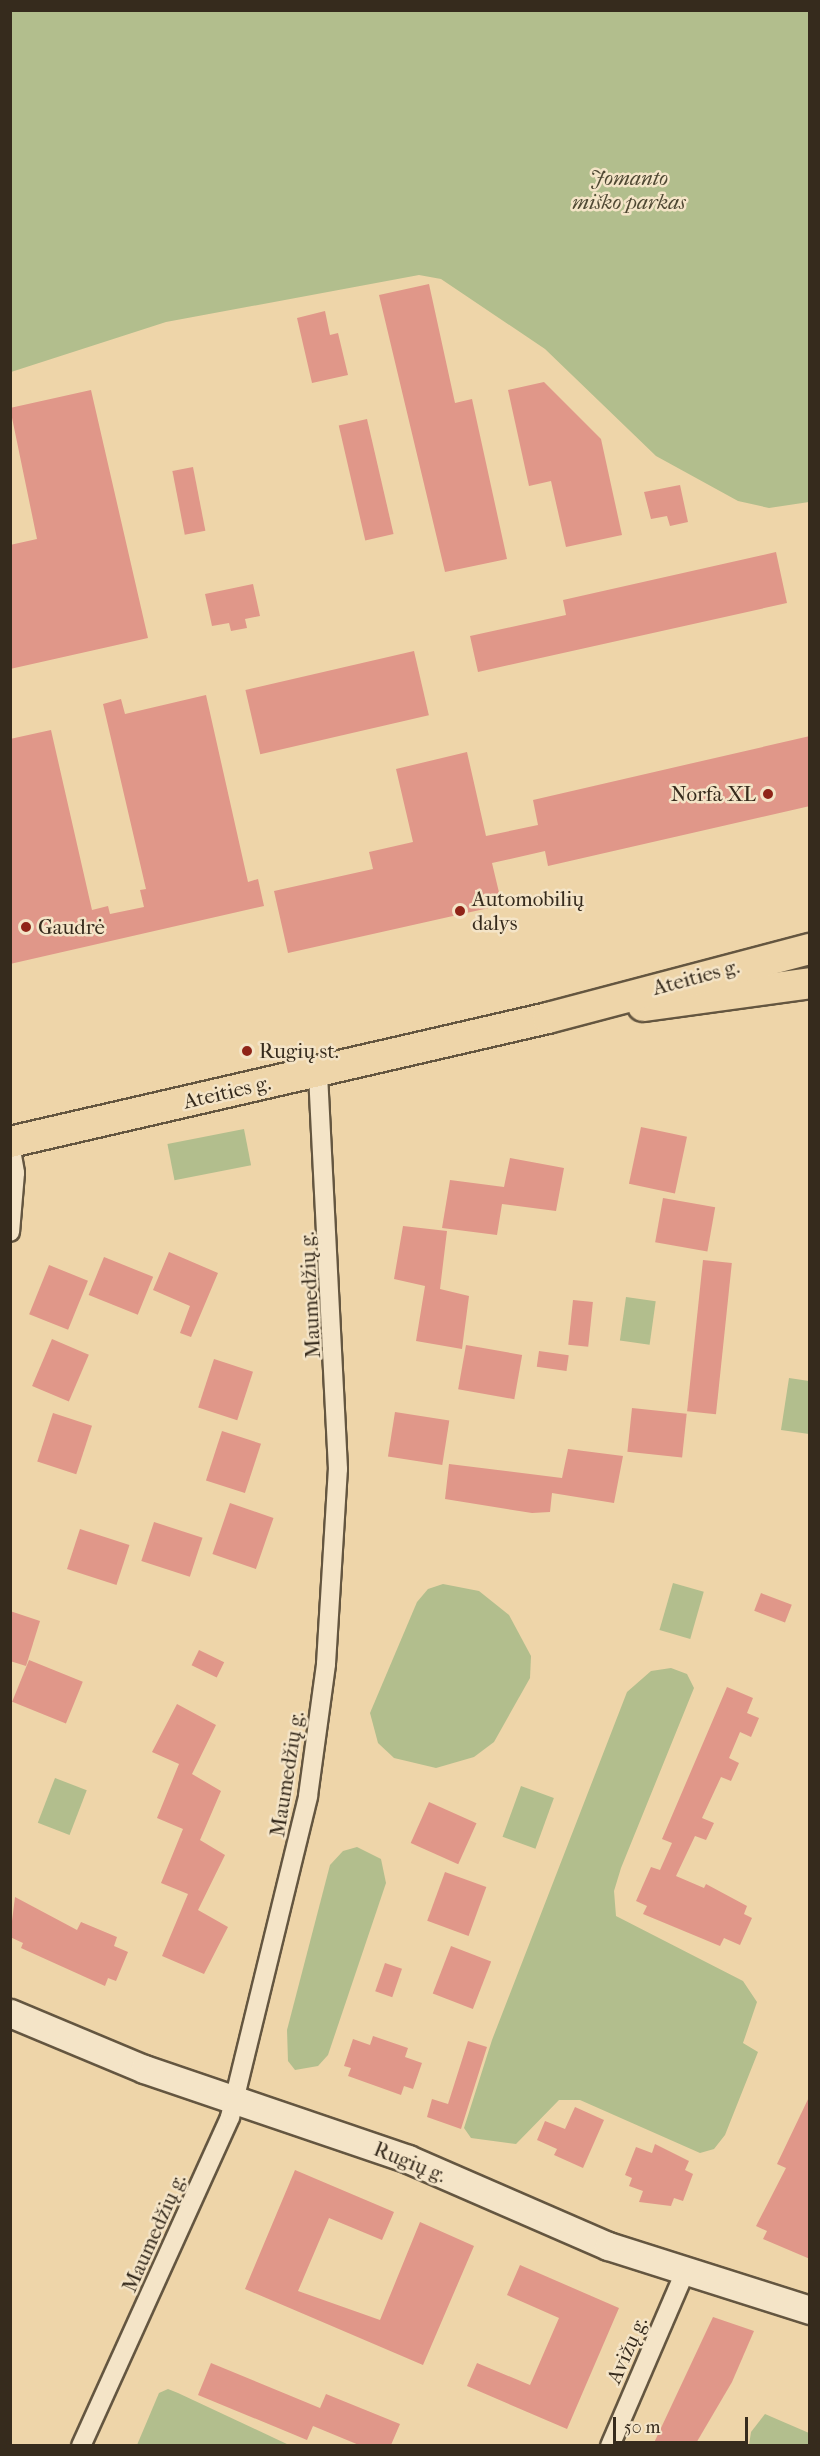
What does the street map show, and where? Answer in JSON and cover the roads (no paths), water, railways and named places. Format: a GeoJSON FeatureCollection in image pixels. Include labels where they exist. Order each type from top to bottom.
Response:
{"type":"FeatureCollection","features":[{"type":"Feature","properties":{"kind":"main road","name":"Ateities g."},"geometry":{"type":"LineString","coordinates":[[10,1143],[548,1018],[810,949]]}},
{"type":"Feature","properties":{"kind":"main road"},"geometry":{"type":"LineString","coordinates":[[775,957],[776,990]]}},
{"type":"Feature","properties":{"kind":"main road","name":"Ateities g."},"geometry":{"type":"LineString","coordinates":[[548,1018],[776,990],[810,983]]}},
{"type":"Feature","properties":{"kind":"street","name":"Maumedžių g."},"geometry":{"type":"LineString","coordinates":[[81,2445],[235,2098],[288,1894],[326,1664],[338,1469],[318,1071]]}},
{"type":"Feature","properties":{"kind":"street"},"geometry":{"type":"LineString","coordinates":[[10,1143],[15,1173],[10,1232]]}},
{"type":"Feature","properties":{"kind":"street","name":"Rugių g."},"geometry":{"type":"LineString","coordinates":[[10,2013],[144,2069],[235,2098],[408,2159],[608,2246],[810,2310]]}},
{"type":"Feature","properties":{"kind":"street","name":"Avižų g."},"geometry":{"type":"LineString","coordinates":[[610,2445],[686,2272]]}},
{"type":"Feature","properties":{"kind":"place","name":"Norfa XL"},"geometry":{"type":"Point","coordinates":[768,794]}},
{"type":"Feature","properties":{"kind":"place","name":"Automobilių dalys"},"geometry":{"type":"Point","coordinates":[460,911]}},
{"type":"Feature","properties":{"kind":"place","name":"Gaudrė"},"geometry":{"type":"Point","coordinates":[26,927]}},
{"type":"Feature","properties":{"kind":"place","name":"Rugių st."},"geometry":{"type":"Point","coordinates":[247,1051]}},
{"type":"Feature","properties":{"kind":"park label","name":"Jomanto miško parkas"},"geometry":{"type":"Point","coordinates":[629,190]}}]}
